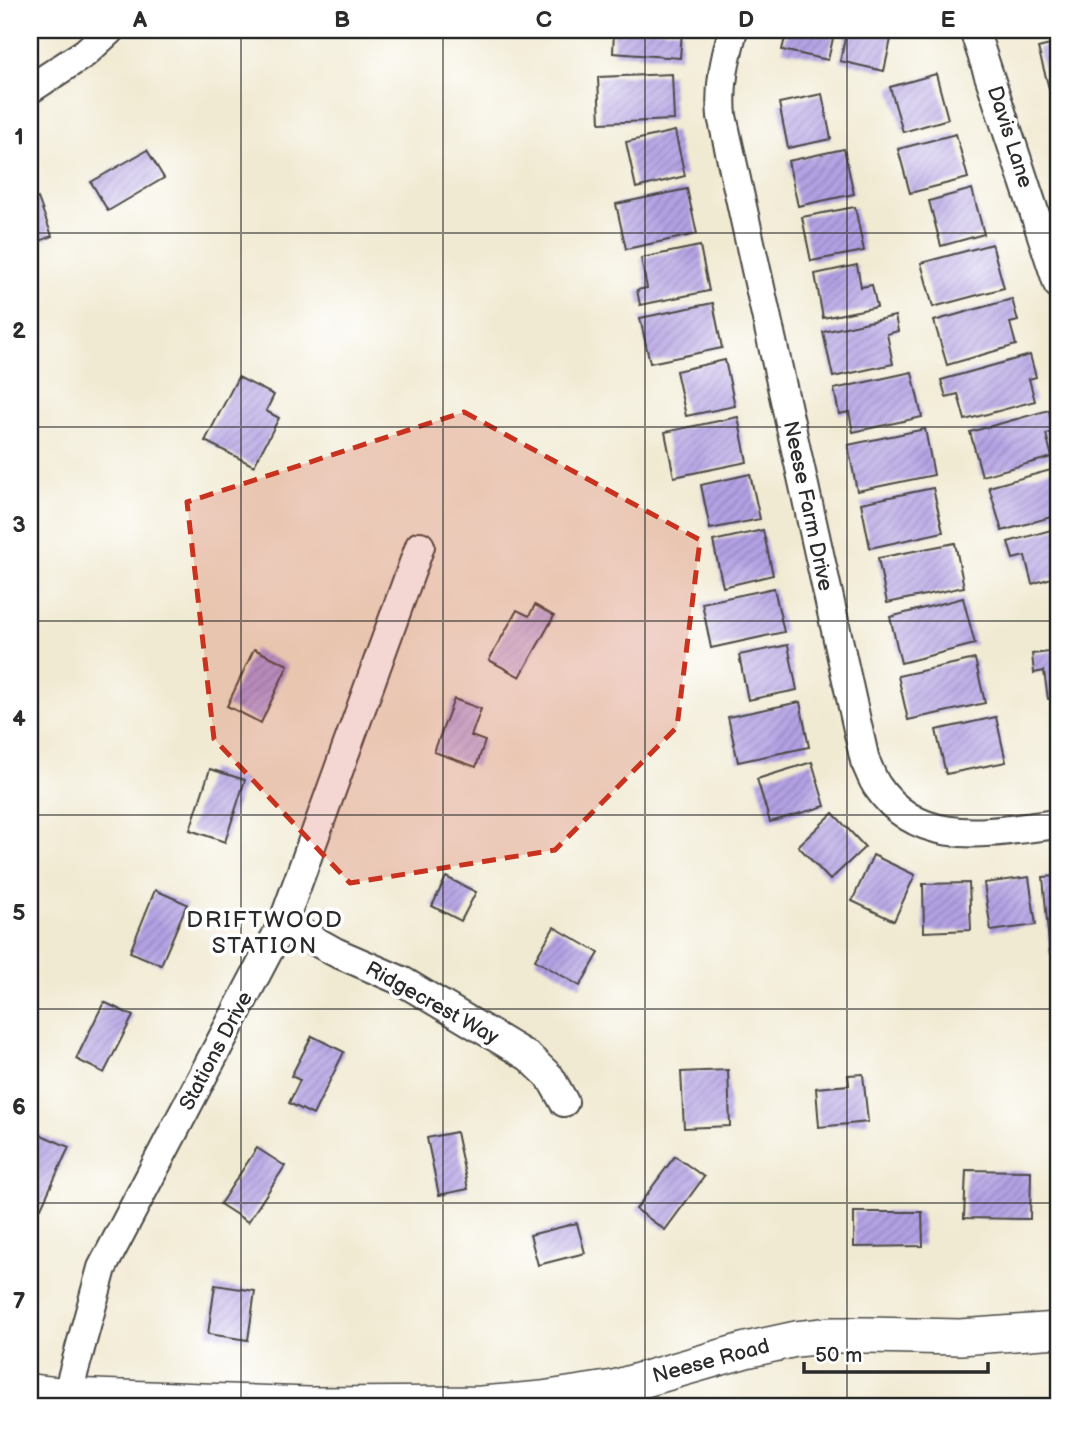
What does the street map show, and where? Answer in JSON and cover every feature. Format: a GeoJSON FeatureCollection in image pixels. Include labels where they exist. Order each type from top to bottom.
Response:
{"type":"FeatureCollection","features":[{"type":"Feature","properties":{"kind":"street"},"geometry":{"type":"LineString","coordinates":[[30,89],[85,53],[110,30]]}},
{"type":"Feature","properties":{"kind":"street","name":"Neese Farm Drive"},"geometry":{"type":"LineString","coordinates":[[733,30],[722,71],[722,116],[865,761],[877,786],[898,808],[924,824],[952,833],[977,833],[1058,824]]}},
{"type":"Feature","properties":{"kind":"street","name":"Davis Lane"},"geometry":{"type":"LineString","coordinates":[[974,30],[1058,284]]}},
{"type":"Feature","properties":{"kind":"street","name":"Stations Drive"},"geometry":{"type":"LineString","coordinates":[[67,1401],[102,1268],[283,922],[420,546]]}},
{"type":"Feature","properties":{"kind":"street","name":"Ridgecrest Way"},"geometry":{"type":"LineString","coordinates":[[283,922],[335,952],[402,981],[529,1057],[550,1077],[564,1102]]}},
{"type":"Feature","properties":{"kind":"street","name":"Neese Road"},"geometry":{"type":"LineString","coordinates":[[30,1392],[67,1401],[309,1405],[481,1404],[542,1399],[614,1388],[746,1350],[796,1339],[832,1335],[960,1337],[1058,1330]]}},
{"type":"Feature","properties":{"kind":"highlighted area"},"geometry":{"type":"Polygon","coordinates":[[[464,412],[700,540],[677,727],[555,850],[350,883],[214,739],[187,502],[464,412]]]}},
{"type":"Feature","properties":{"kind":"building"},"geometry":{"type":"Polygon","coordinates":[[[614,30],[682,30],[680,58],[613,53],[614,30]]]}},
{"type":"Feature","properties":{"kind":"building"},"geometry":{"type":"Polygon","coordinates":[[[787,30],[835,30],[828,60],[782,50],[787,30]]]}},
{"type":"Feature","properties":{"kind":"building"},"geometry":{"type":"Polygon","coordinates":[[[847,30],[893,30],[884,71],[840,61],[847,30]]]}},
{"type":"Feature","properties":{"kind":"building"},"geometry":{"type":"Polygon","coordinates":[[[1028,30],[1056,30],[1056,31],[1030,37],[1028,30]]]}},
{"type":"Feature","properties":{"kind":"building"},"geometry":{"type":"Polygon","coordinates":[[[1058,43],[1058,90],[1050,92],[1038,48],[1058,43]]]}},
{"type":"Feature","properties":{"kind":"building"},"geometry":{"type":"Polygon","coordinates":[[[672,74],[674,120],[600,123],[598,77],[672,74]]]}},
{"type":"Feature","properties":{"kind":"building"},"geometry":{"type":"Polygon","coordinates":[[[936,74],[948,119],[903,132],[890,87],[936,74]]]}},
{"type":"Feature","properties":{"kind":"building"},"geometry":{"type":"Polygon","coordinates":[[[822,94],[831,139],[788,148],[779,103],[822,94]]]}},
{"type":"Feature","properties":{"kind":"building"},"geometry":{"type":"Polygon","coordinates":[[[675,131],[685,176],[636,188],[626,142],[675,131]]]}},
{"type":"Feature","properties":{"kind":"building"},"geometry":{"type":"Polygon","coordinates":[[[956,134],[968,178],[910,193],[898,149],[956,134]]]}},
{"type":"Feature","properties":{"kind":"building"},"geometry":{"type":"Polygon","coordinates":[[[844,149],[854,194],[798,206],[788,161],[844,149]]]}},
{"type":"Feature","properties":{"kind":"building"},"geometry":{"type":"Polygon","coordinates":[[[147,150],[164,178],[108,211],[91,182],[147,150]]]}},
{"type":"Feature","properties":{"kind":"building"},"geometry":{"type":"Polygon","coordinates":[[[687,189],[697,234],[626,249],[616,204],[687,189]]]}},
{"type":"Feature","properties":{"kind":"building"},"geometry":{"type":"Polygon","coordinates":[[[972,189],[984,234],[941,246],[929,201],[972,189]]]}},
{"type":"Feature","properties":{"kind":"building"},"geometry":{"type":"Polygon","coordinates":[[[38,198],[52,236],[30,245],[30,201],[38,198]]]}},
{"type":"Feature","properties":{"kind":"building"},"geometry":{"type":"Polygon","coordinates":[[[855,207],[864,251],[811,261],[802,217],[855,207]]]}},
{"type":"Feature","properties":{"kind":"building"},"geometry":{"type":"Polygon","coordinates":[[[992,244],[1004,288],[933,307],[921,263],[992,244]]]}},
{"type":"Feature","properties":{"kind":"building"},"geometry":{"type":"Polygon","coordinates":[[[700,246],[709,291],[640,305],[637,290],[647,288],[641,258],[700,246]]]}},
{"type":"Feature","properties":{"kind":"building"},"geometry":{"type":"Polygon","coordinates":[[[857,265],[861,287],[872,285],[877,307],[823,318],[815,274],[857,265]]]}},
{"type":"Feature","properties":{"kind":"building"},"geometry":{"type":"Polygon","coordinates":[[[1012,299],[1018,321],[1010,323],[1016,345],[947,365],[934,321],[1012,299]]]}},
{"type":"Feature","properties":{"kind":"building"},"geometry":{"type":"Polygon","coordinates":[[[713,303],[722,348],[650,363],[640,318],[713,303]]]}},
{"type":"Feature","properties":{"kind":"building"},"geometry":{"type":"Polygon","coordinates":[[[895,316],[898,331],[887,334],[893,364],[833,377],[823,332],[895,316]]]}},
{"type":"Feature","properties":{"kind":"building"},"geometry":{"type":"Polygon","coordinates":[[[1030,355],[1036,377],[1029,379],[1035,401],[965,420],[958,394],[946,397],[941,380],[1030,355]]]}},
{"type":"Feature","properties":{"kind":"building"},"geometry":{"type":"Polygon","coordinates":[[[725,360],[735,406],[686,416],[676,371],[725,360]]]}},
{"type":"Feature","properties":{"kind":"building"},"geometry":{"type":"Polygon","coordinates":[[[912,372],[922,417],[853,432],[849,412],[839,414],[834,389],[912,372]]]}},
{"type":"Feature","properties":{"kind":"building"},"geometry":{"type":"Polygon","coordinates":[[[238,377],[274,395],[266,411],[279,418],[254,466],[205,441],[238,377]]]}},
{"type":"Feature","properties":{"kind":"building"},"geometry":{"type":"Polygon","coordinates":[[[1049,410],[1054,432],[1046,434],[1052,457],[982,476],[970,432],[1049,410]]]}},
{"type":"Feature","properties":{"kind":"building"},"geometry":{"type":"Polygon","coordinates":[[[738,417],[747,462],[674,477],[665,432],[738,417]]]}},
{"type":"Feature","properties":{"kind":"building"},"geometry":{"type":"Polygon","coordinates":[[[925,429],[934,475],[857,491],[848,445],[925,429]]]}},
{"type":"Feature","properties":{"kind":"building"},"geometry":{"type":"Polygon","coordinates":[[[1058,468],[1058,515],[1002,531],[989,487],[1058,468]]]}},
{"type":"Feature","properties":{"kind":"building"},"geometry":{"type":"Polygon","coordinates":[[[750,474],[760,519],[710,529],[701,485],[750,474]]]}},
{"type":"Feature","properties":{"kind":"building"},"geometry":{"type":"Polygon","coordinates":[[[933,488],[943,532],[870,548],[861,503],[933,488]]]}},
{"type":"Feature","properties":{"kind":"building"},"geometry":{"type":"Polygon","coordinates":[[[1058,528],[1058,576],[1032,584],[1025,556],[1013,559],[1008,542],[1058,528]]]}},
{"type":"Feature","properties":{"kind":"building"},"geometry":{"type":"Polygon","coordinates":[[[763,530],[773,575],[723,587],[713,541],[763,530]]]}},
{"type":"Feature","properties":{"kind":"building"},"geometry":{"type":"Polygon","coordinates":[[[955,543],[964,587],[887,603],[878,558],[955,543]]]}},
{"type":"Feature","properties":{"kind":"building"},"geometry":{"type":"Polygon","coordinates":[[[774,588],[784,632],[711,648],[702,603],[774,588]]]}},
{"type":"Feature","properties":{"kind":"building"},"geometry":{"type":"Polygon","coordinates":[[[963,598],[975,644],[901,663],[890,617],[963,598]]]}},
{"type":"Feature","properties":{"kind":"building"},"geometry":{"type":"Polygon","coordinates":[[[535,605],[554,616],[520,677],[489,660],[517,610],[529,616],[535,605]]]}},
{"type":"Feature","properties":{"kind":"building"},"geometry":{"type":"Polygon","coordinates":[[[788,645],[797,690],[748,700],[739,655],[788,645]]]}},
{"type":"Feature","properties":{"kind":"building"},"geometry":{"type":"Polygon","coordinates":[[[254,649],[288,665],[261,723],[227,706],[254,649]]]}},
{"type":"Feature","properties":{"kind":"building"},"geometry":{"type":"Polygon","coordinates":[[[1058,651],[1058,698],[1048,699],[1044,671],[1034,673],[1032,654],[1058,651]]]}},
{"type":"Feature","properties":{"kind":"building"},"geometry":{"type":"Polygon","coordinates":[[[975,659],[985,703],[908,720],[898,676],[975,659]]]}},
{"type":"Feature","properties":{"kind":"building"},"geometry":{"type":"Polygon","coordinates":[[[454,699],[481,709],[471,736],[485,741],[476,767],[434,752],[454,699]]]}},
{"type":"Feature","properties":{"kind":"building"},"geometry":{"type":"Polygon","coordinates":[[[800,702],[809,747],[738,762],[728,717],[800,702]]]}},
{"type":"Feature","properties":{"kind":"building"},"geometry":{"type":"Polygon","coordinates":[[[996,717],[1006,762],[946,774],[936,730],[996,717]]]}},
{"type":"Feature","properties":{"kind":"building"},"geometry":{"type":"Polygon","coordinates":[[[812,762],[825,806],[770,822],[757,779],[812,762]]]}},
{"type":"Feature","properties":{"kind":"building"},"geometry":{"type":"Polygon","coordinates":[[[210,769],[245,780],[225,842],[190,830],[210,769]]]}},
{"type":"Feature","properties":{"kind":"building"},"geometry":{"type":"Polygon","coordinates":[[[833,813],[865,847],[830,880],[798,846],[833,813]]]}},
{"type":"Feature","properties":{"kind":"building"},"geometry":{"type":"Polygon","coordinates":[[[873,855],[915,875],[894,921],[852,901],[873,855]]]}},
{"type":"Feature","properties":{"kind":"building"},"geometry":{"type":"Polygon","coordinates":[[[1058,876],[1058,954],[1050,954],[1043,877],[1058,876]]]}},
{"type":"Feature","properties":{"kind":"building"},"geometry":{"type":"Polygon","coordinates":[[[446,877],[476,892],[461,921],[432,906],[446,877]]]}},
{"type":"Feature","properties":{"kind":"building"},"geometry":{"type":"Polygon","coordinates":[[[1029,877],[1036,925],[991,931],[984,883],[1029,877]]]}},
{"type":"Feature","properties":{"kind":"building"},"geometry":{"type":"Polygon","coordinates":[[[969,883],[971,930],[924,932],[923,884],[969,883]]]}},
{"type":"Feature","properties":{"kind":"building"},"geometry":{"type":"Polygon","coordinates":[[[155,890],[187,904],[161,965],[130,952],[155,890]]]}},
{"type":"Feature","properties":{"kind":"building"},"geometry":{"type":"Polygon","coordinates":[[[554,927],[599,953],[580,986],[535,960],[554,927]]]}},
{"type":"Feature","properties":{"kind":"building"},"geometry":{"type":"Polygon","coordinates":[[[104,1002],[133,1016],[104,1073],[76,1059],[104,1002]]]}},
{"type":"Feature","properties":{"kind":"building"},"geometry":{"type":"Polygon","coordinates":[[[312,1036],[344,1052],[313,1115],[289,1103],[300,1080],[291,1076],[312,1036]]]}},
{"type":"Feature","properties":{"kind":"building"},"geometry":{"type":"Polygon","coordinates":[[[728,1070],[730,1126],[684,1128],[681,1072],[728,1070]]]}},
{"type":"Feature","properties":{"kind":"building"},"geometry":{"type":"Polygon","coordinates":[[[863,1074],[868,1122],[819,1127],[816,1088],[849,1085],[848,1075],[863,1074]]]}},
{"type":"Feature","properties":{"kind":"building"},"geometry":{"type":"Polygon","coordinates":[[[30,1130],[69,1147],[41,1208],[30,1203],[30,1130]]]}},
{"type":"Feature","properties":{"kind":"building"},"geometry":{"type":"Polygon","coordinates":[[[456,1132],[468,1189],[439,1195],[427,1138],[456,1132]]]}},
{"type":"Feature","properties":{"kind":"building"},"geometry":{"type":"Polygon","coordinates":[[[257,1148],[285,1166],[248,1222],[220,1204],[257,1148]]]}},
{"type":"Feature","properties":{"kind":"building"},"geometry":{"type":"Polygon","coordinates":[[[675,1156],[704,1177],[665,1230],[636,1209],[675,1156]]]}},
{"type":"Feature","properties":{"kind":"building"},"geometry":{"type":"Polygon","coordinates":[[[966,1170],[1031,1171],[1030,1219],[964,1218],[966,1170]]]}},
{"type":"Feature","properties":{"kind":"building"},"geometry":{"type":"Polygon","coordinates":[[[854,1212],[922,1212],[923,1246],[854,1247],[854,1212]]]}},
{"type":"Feature","properties":{"kind":"building"},"geometry":{"type":"Polygon","coordinates":[[[577,1223],[585,1253],[538,1265],[530,1235],[577,1223]]]}},
{"type":"Feature","properties":{"kind":"building"},"geometry":{"type":"Polygon","coordinates":[[[215,1285],[255,1291],[248,1340],[208,1334],[215,1285]]]}},
{"type":"Feature","properties":{"kind":"district","name":"DRIFTWOOD STATION"},"geometry":{"type":"Point","coordinates":[265,933]}}]}
